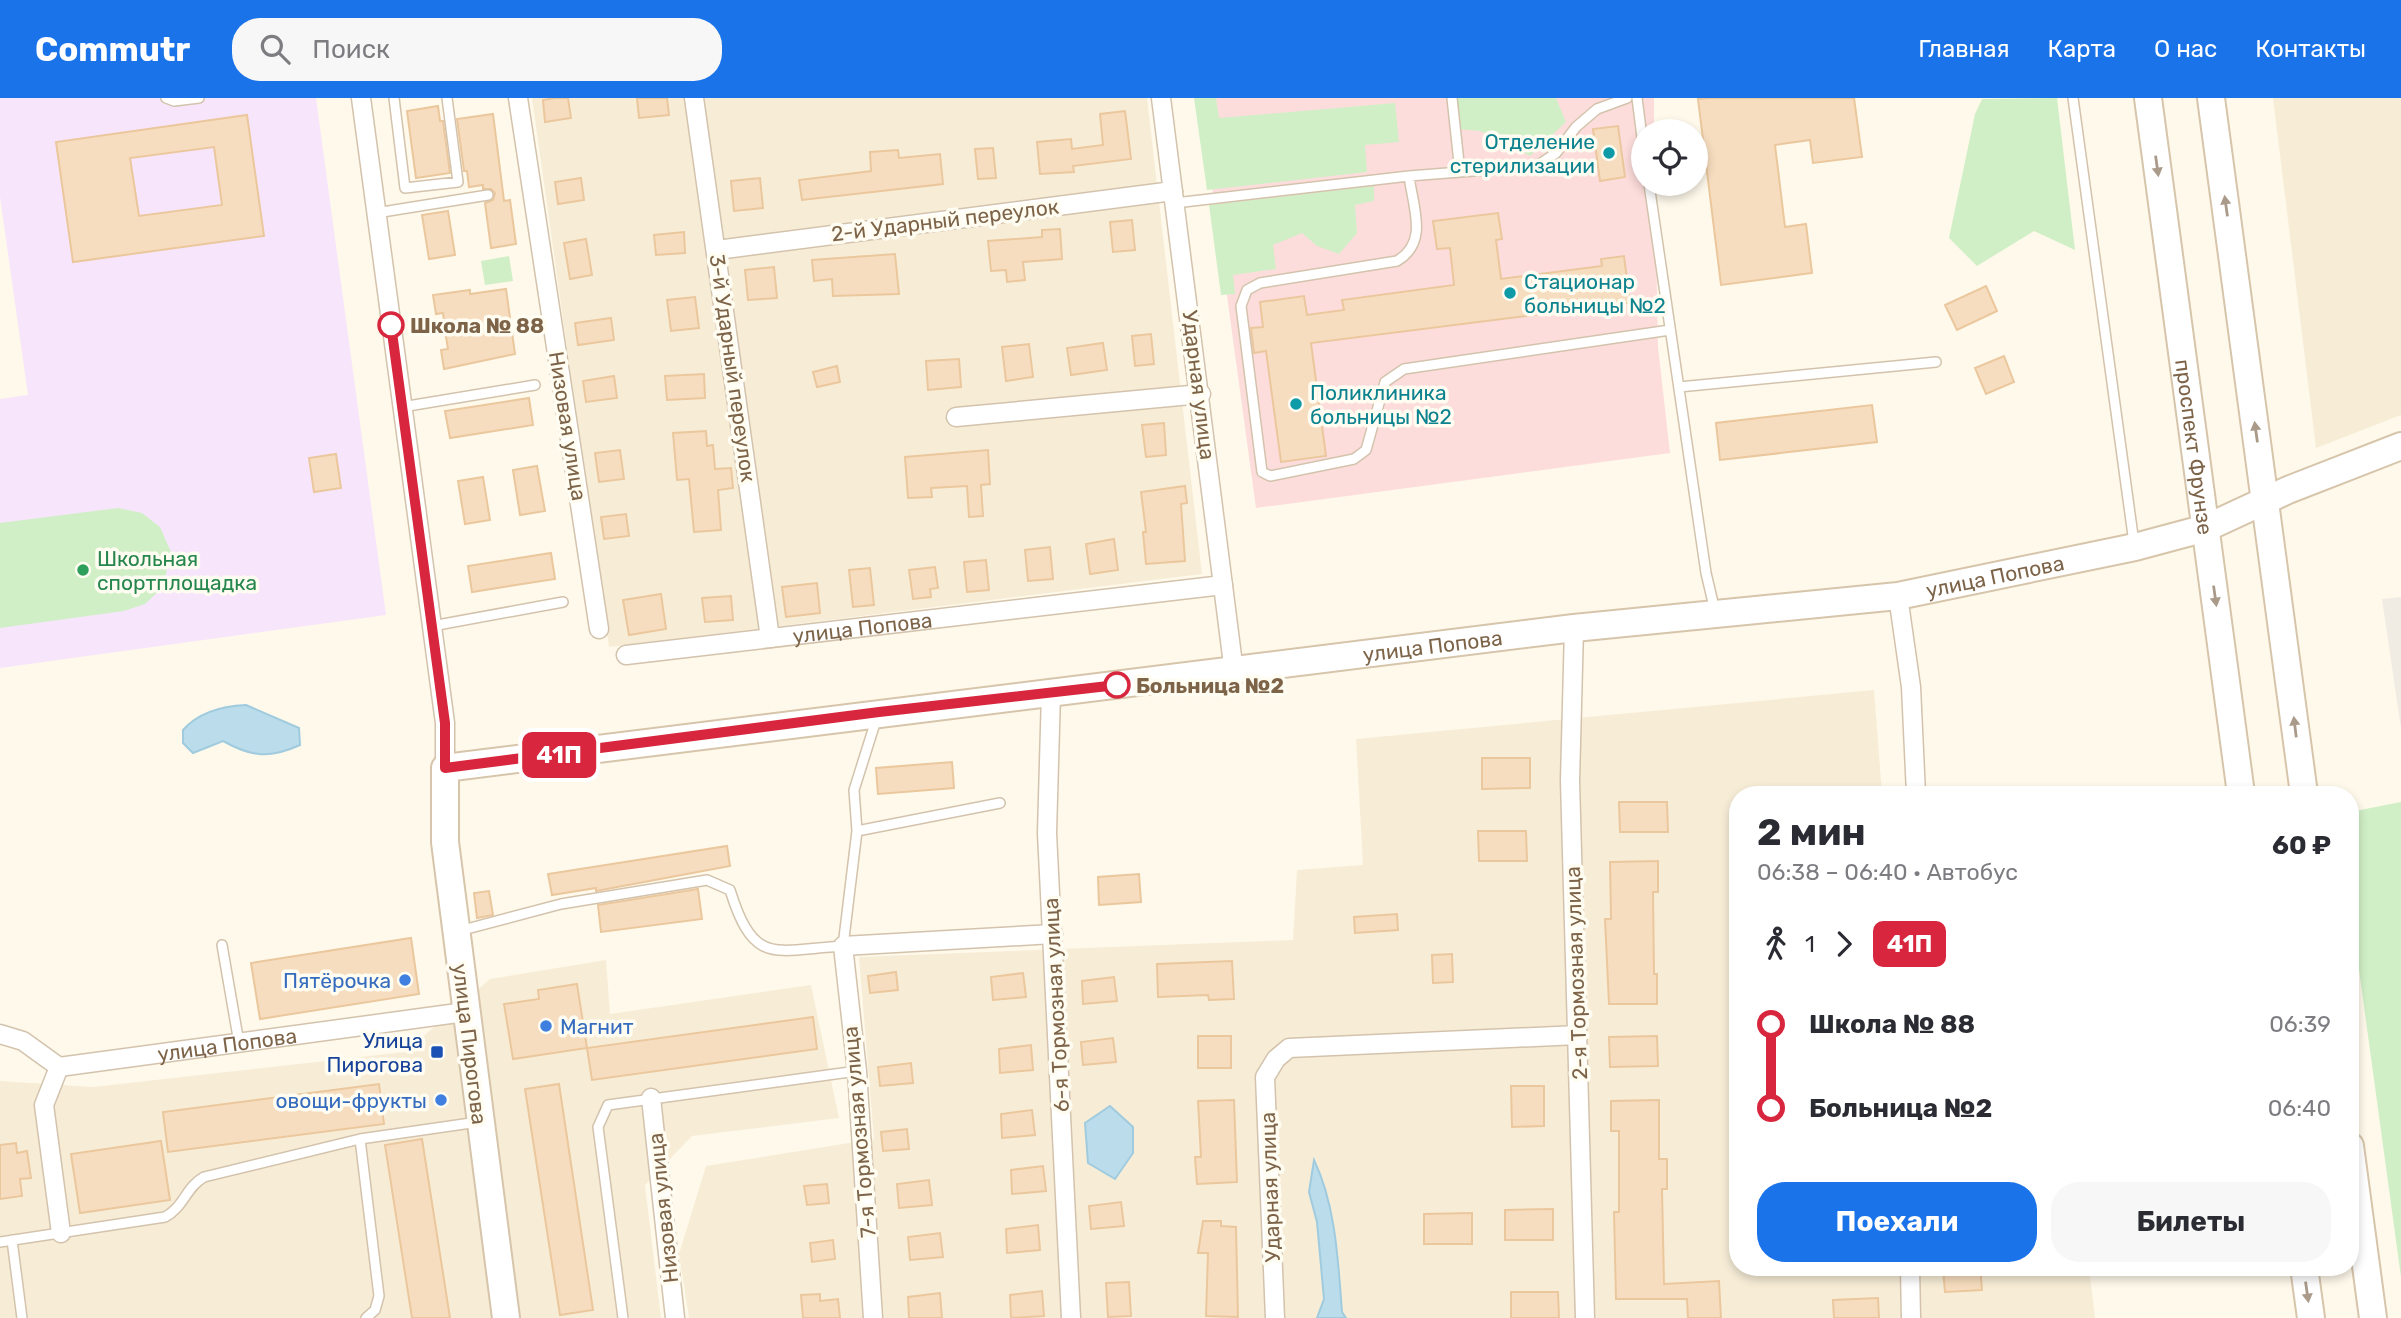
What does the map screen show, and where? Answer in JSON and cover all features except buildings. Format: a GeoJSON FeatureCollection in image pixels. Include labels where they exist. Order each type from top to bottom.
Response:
{"type":"FeatureCollection","features":[{"type":"Feature","properties":{"kind":"street"},"geometry":{"type":"LineString","coordinates":[[361,98],[445,723],[445,768]]}},
{"type":"Feature","properties":{"kind":"street","name":"Низовая улица"},"geometry":{"type":"LineString","coordinates":[[518,98],[599,629]]}},
{"type":"Feature","properties":{"kind":"street","name":"3-й Ударный переулок"},"geometry":{"type":"LineString","coordinates":[[694,98],[770,638]]}},
{"type":"Feature","properties":{"kind":"street","name":"Ударная улица"},"geometry":{"type":"LineString","coordinates":[[1161,98],[1201,394],[1234,672]]}},
{"type":"Feature","properties":{"kind":"street","name":"проспект Фрунзе"},"geometry":{"type":"LineString","coordinates":[[2148,98],[2240,786]]}},
{"type":"Feature","properties":{"kind":"street"},"geometry":{"type":"LineString","coordinates":[[2211,98],[2303,786]]}},
{"type":"Feature","properties":{"kind":"street","name":"2-й Ударный переулок"},"geometry":{"type":"LineString","coordinates":[[717,250],[1174,197]]}},
{"type":"Feature","properties":{"kind":"street"},"geometry":{"type":"LineString","coordinates":[[956,417],[1201,394]]}},
{"type":"Feature","properties":{"kind":"street","name":"улица Попова"},"geometry":{"type":"LineString","coordinates":[[445,768],[879,712],[1234,672],[1574,628],[1898,596],[2135,547],[2206,528],[2265,499],[2401,446]]}},
{"type":"Feature","properties":{"kind":"street","name":"улица Попова"},"geometry":{"type":"LineString","coordinates":[[626,655],[1223,585]]}},
{"type":"Feature","properties":{"kind":"street"},"geometry":{"type":"LineString","coordinates":[[1898,596],[1911,687],[1916,786]]}},
{"type":"Feature","properties":{"kind":"street","name":"2-я Тормозная улица"},"geometry":{"type":"LineString","coordinates":[[1574,628],[1570,781],[1578,1035],[1581,1265],[1585,1318]]}},
{"type":"Feature","properties":{"kind":"street","name":"6-я Тормозная улица"},"geometry":{"type":"LineString","coordinates":[[1051,693],[1047,833],[1071,1318]]}},
{"type":"Feature","properties":{"kind":"street","name":"улица Пирогова"},"geometry":{"type":"LineString","coordinates":[[445,768],[445,842],[506,1318]]}},
{"type":"Feature","properties":{"kind":"street"},"geometry":{"type":"LineString","coordinates":[[843,946],[1053,934]]}},
{"type":"Feature","properties":{"kind":"street","name":"7-я Тормозная улица"},"geometry":{"type":"LineString","coordinates":[[843,946],[857,1071],[873,1318]]}},
{"type":"Feature","properties":{"kind":"street","name":"улица Попова"},"geometry":{"type":"LineString","coordinates":[[59,1068],[465,1012]]}},
{"type":"Feature","properties":{"kind":"street"},"geometry":{"type":"LineString","coordinates":[[0,1034],[23,1041],[59,1068],[44,1105],[61,1233]]}},
{"type":"Feature","properties":{"kind":"street","name":"Ударная улица"},"geometry":{"type":"LineString","coordinates":[[1275,1318],[1265,1077],[1276,1059],[1289,1048],[1578,1035]]}},
{"type":"Feature","properties":{"kind":"street","name":"Низовая улица"},"geometry":{"type":"LineString","coordinates":[[651,1098],[675,1318]]}},
{"type":"Feature","properties":{"kind":"street"},"geometry":{"type":"LineString","coordinates":[[2359,1213],[2373,1318]]}},
{"type":"Feature","properties":{"kind":"street"},"geometry":{"type":"LineString","coordinates":[[1910,1276],[1911,1318]]}},
{"type":"Feature","properties":{"kind":"street"},"geometry":{"type":"LineString","coordinates":[[2305,1276],[2311,1318]]}},
{"type":"Feature","properties":{"kind":"lane"},"geometry":{"type":"LineString","coordinates":[[166,98],[174,101],[199,98]]}},
{"type":"Feature","properties":{"kind":"lane"},"geometry":{"type":"LineString","coordinates":[[394,98],[405,188],[458,182],[447,98]]}},
{"type":"Feature","properties":{"kind":"lane"},"geometry":{"type":"LineString","coordinates":[[1452,98],[1460,172]]}},
{"type":"Feature","properties":{"kind":"lane"},"geometry":{"type":"LineString","coordinates":[[1174,197],[1537,166],[1556,153],[1576,127],[1597,109],[1627,98]]}},
{"type":"Feature","properties":{"kind":"lane"},"geometry":{"type":"LineString","coordinates":[[1637,98],[1640,119]]}},
{"type":"Feature","properties":{"kind":"lane"},"geometry":{"type":"LineString","coordinates":[[2073,98],[2130,531],[2135,547]]}},
{"type":"Feature","properties":{"kind":"lane"},"geometry":{"type":"LineString","coordinates":[[1409,176],[1418,237],[1411,253],[1397,261],[1261,283],[1247,290],[1241,306],[1262,472],[1270,477],[1354,459],[1366,450],[1385,382],[1404,369],[1671,330]]}},
{"type":"Feature","properties":{"kind":"lane"},"geometry":{"type":"LineString","coordinates":[[376,213],[488,195]]}},
{"type":"Feature","properties":{"kind":"lane"},"geometry":{"type":"LineString","coordinates":[[1651,196],[1706,573],[1716,612]]}},
{"type":"Feature","properties":{"kind":"lane"},"geometry":{"type":"LineString","coordinates":[[1679,387],[1936,362]]}},
{"type":"Feature","properties":{"kind":"lane"},"geometry":{"type":"LineString","coordinates":[[402,407],[535,385]]}},
{"type":"Feature","properties":{"kind":"lane"},"geometry":{"type":"LineString","coordinates":[[432,626],[563,602]]}},
{"type":"Feature","properties":{"kind":"lane"},"geometry":{"type":"LineString","coordinates":[[456,932],[561,904],[707,880],[730,890],[739,920],[753,940],[772,950],[843,946],[857,831],[854,790],[879,712]]}},
{"type":"Feature","properties":{"kind":"lane"},"geometry":{"type":"LineString","coordinates":[[857,831],[1000,803]]}},
{"type":"Feature","properties":{"kind":"lane"},"geometry":{"type":"LineString","coordinates":[[222,945],[239,1043]]}},
{"type":"Feature","properties":{"kind":"lane"},"geometry":{"type":"LineString","coordinates":[[623,1318],[598,1126],[608,1105],[857,1071]]}},
{"type":"Feature","properties":{"kind":"lane"},"geometry":{"type":"LineString","coordinates":[[0,1242],[165,1217],[182,1203],[191,1185],[204,1177],[360,1139],[480,1122]]}},
{"type":"Feature","properties":{"kind":"lane"},"geometry":{"type":"LineString","coordinates":[[360,1139],[379,1296],[375,1310],[366,1318]]}},
{"type":"Feature","properties":{"kind":"lane"},"geometry":{"type":"LineString","coordinates":[[12,1240],[22,1318]]}},
{"type":"Feature","properties":{"kind":"shaded area","name":"Школа № 88"},"geometry":{"type":"Polygon","coordinates":[[[0,98],[316,98],[386,615],[0,668],[0,399],[28,395],[0,197],[0,98]]]}},
{"type":"Feature","properties":{"kind":"shaded area"},"geometry":{"type":"Polygon","coordinates":[[[532,98],[1147,98],[1202,574],[609,647],[532,98]]]}},
{"type":"Feature","properties":{"kind":"shaded area"},"geometry":{"type":"Polygon","coordinates":[[[1200,98],[1654,98],[1654,119],[1631,119],[1631,196],[1655,196],[1658,347],[1670,453],[1256,508],[1200,98]]]}},
{"type":"Feature","properties":{"kind":"shaded area"},"geometry":{"type":"Polygon","coordinates":[[[2273,98],[2401,98],[2401,415],[2316,448],[2273,98]]]}},
{"type":"Feature","properties":{"kind":"shaded area"},"geometry":{"type":"Polygon","coordinates":[[[2401,597],[2401,728],[2382,599],[2401,597]]]}},
{"type":"Feature","properties":{"kind":"shaded area"},"geometry":{"type":"Polygon","coordinates":[[[1874,690],[1881,786],[1729,786],[1729,1276],[2090,1276],[2095,1318],[689,1318],[679,1254],[706,1166],[874,1139],[859,957],[1293,940],[1297,870],[1363,865],[1356,739],[1874,690]]]}},
{"type":"Feature","properties":{"kind":"shaded area"},"geometry":{"type":"Polygon","coordinates":[[[606,960],[610,1014],[811,985],[839,1118],[692,1136],[645,1185],[661,1318],[0,1318],[0,1081],[93,1087],[405,1052],[490,979],[606,960]]]}},
{"type":"Feature","properties":{"kind":"green space"},"geometry":{"type":"Polygon","coordinates":[[[1194,98],[1216,98],[1219,118],[1395,103],[1399,142],[1365,145],[1367,172],[1207,190],[1194,98]]]}},
{"type":"Feature","properties":{"kind":"green space"},"geometry":{"type":"Polygon","coordinates":[[[1454,98],[1556,98],[1566,122],[1530,156],[1480,131],[1458,129],[1454,98]]]}},
{"type":"Feature","properties":{"kind":"green space"},"geometry":{"type":"Polygon","coordinates":[[[2057,98],[2075,250],[2034,231],[1977,266],[1949,238],[1975,114],[1982,99],[2057,98]]]}},
{"type":"Feature","properties":{"kind":"green space"},"geometry":{"type":"Polygon","coordinates":[[[1374,186],[1374,201],[1355,205],[1357,233],[1339,254],[1317,246],[1302,233],[1273,245],[1276,269],[1233,275],[1235,294],[1221,295],[1209,205],[1374,186]]]}},
{"type":"Feature","properties":{"kind":"green space"},"geometry":{"type":"Polygon","coordinates":[[[509,256],[513,281],[485,285],[481,261],[509,256]]]}},
{"type":"Feature","properties":{"kind":"green space","name":"Школьная спортплощадка"},"geometry":{"type":"Polygon","coordinates":[[[118,508],[142,513],[160,527],[171,552],[163,587],[145,604],[124,611],[0,628],[0,523],[118,508]]]}},
{"type":"Feature","properties":{"kind":"green space"},"geometry":{"type":"Polygon","coordinates":[[[2401,802],[2401,1277],[2359,970],[2359,810],[2401,802]]]}},
{"type":"Feature","properties":{"kind":"water"},"geometry":{"type":"Polygon","coordinates":[[[246,705],[299,728],[300,745],[279,753],[261,754],[223,741],[193,753],[183,743],[183,730],[204,714],[246,705]]]}},
{"type":"Feature","properties":{"kind":"water"},"geometry":{"type":"Polygon","coordinates":[[[1110,1106],[1133,1127],[1133,1153],[1115,1179],[1088,1163],[1085,1123],[1110,1106]]]}},
{"type":"Feature","properties":{"kind":"water"},"geometry":{"type":"Polygon","coordinates":[[[1314,1160],[1331,1215],[1342,1312],[1346,1318],[1317,1318],[1324,1299],[1317,1222],[1309,1192],[1314,1160]]]}},
{"type":"Feature","properties":{"kind":"bus line","name":"41П"},"geometry":{"type":"LineString","coordinates":[[391,325],[445,723],[445,768],[879,712],[1117,685]]}},
{"type":"Feature","properties":{"kind":"place","name":"Отделение стерилизации"},"geometry":{"type":"Point","coordinates":[1609,153]}},
{"type":"Feature","properties":{"kind":"place","name":"Стационар больницы №2"},"geometry":{"type":"Point","coordinates":[1510,293]}},
{"type":"Feature","properties":{"kind":"place","name":"Школа № 88"},"geometry":{"type":"Point","coordinates":[391,325]}},
{"type":"Feature","properties":{"kind":"place","name":"Поликлиника больницы №2"},"geometry":{"type":"Point","coordinates":[1296,404]}},
{"type":"Feature","properties":{"kind":"place","name":"Школьная спортплощадка"},"geometry":{"type":"Point","coordinates":[83,570]}},
{"type":"Feature","properties":{"kind":"place","name":"Больница №2"},"geometry":{"type":"Point","coordinates":[1117,685]}},
{"type":"Feature","properties":{"kind":"place","name":"Пятёрочка"},"geometry":{"type":"Point","coordinates":[405,980]}},
{"type":"Feature","properties":{"kind":"place","name":"Магнит"},"geometry":{"type":"Point","coordinates":[546,1026]}},
{"type":"Feature","properties":{"kind":"place","name":"Улица Пирогова"},"geometry":{"type":"Point","coordinates":[437,1052]}},
{"type":"Feature","properties":{"kind":"place","name":"овощи-фрукты"},"geometry":{"type":"Point","coordinates":[441,1100]}}]}
